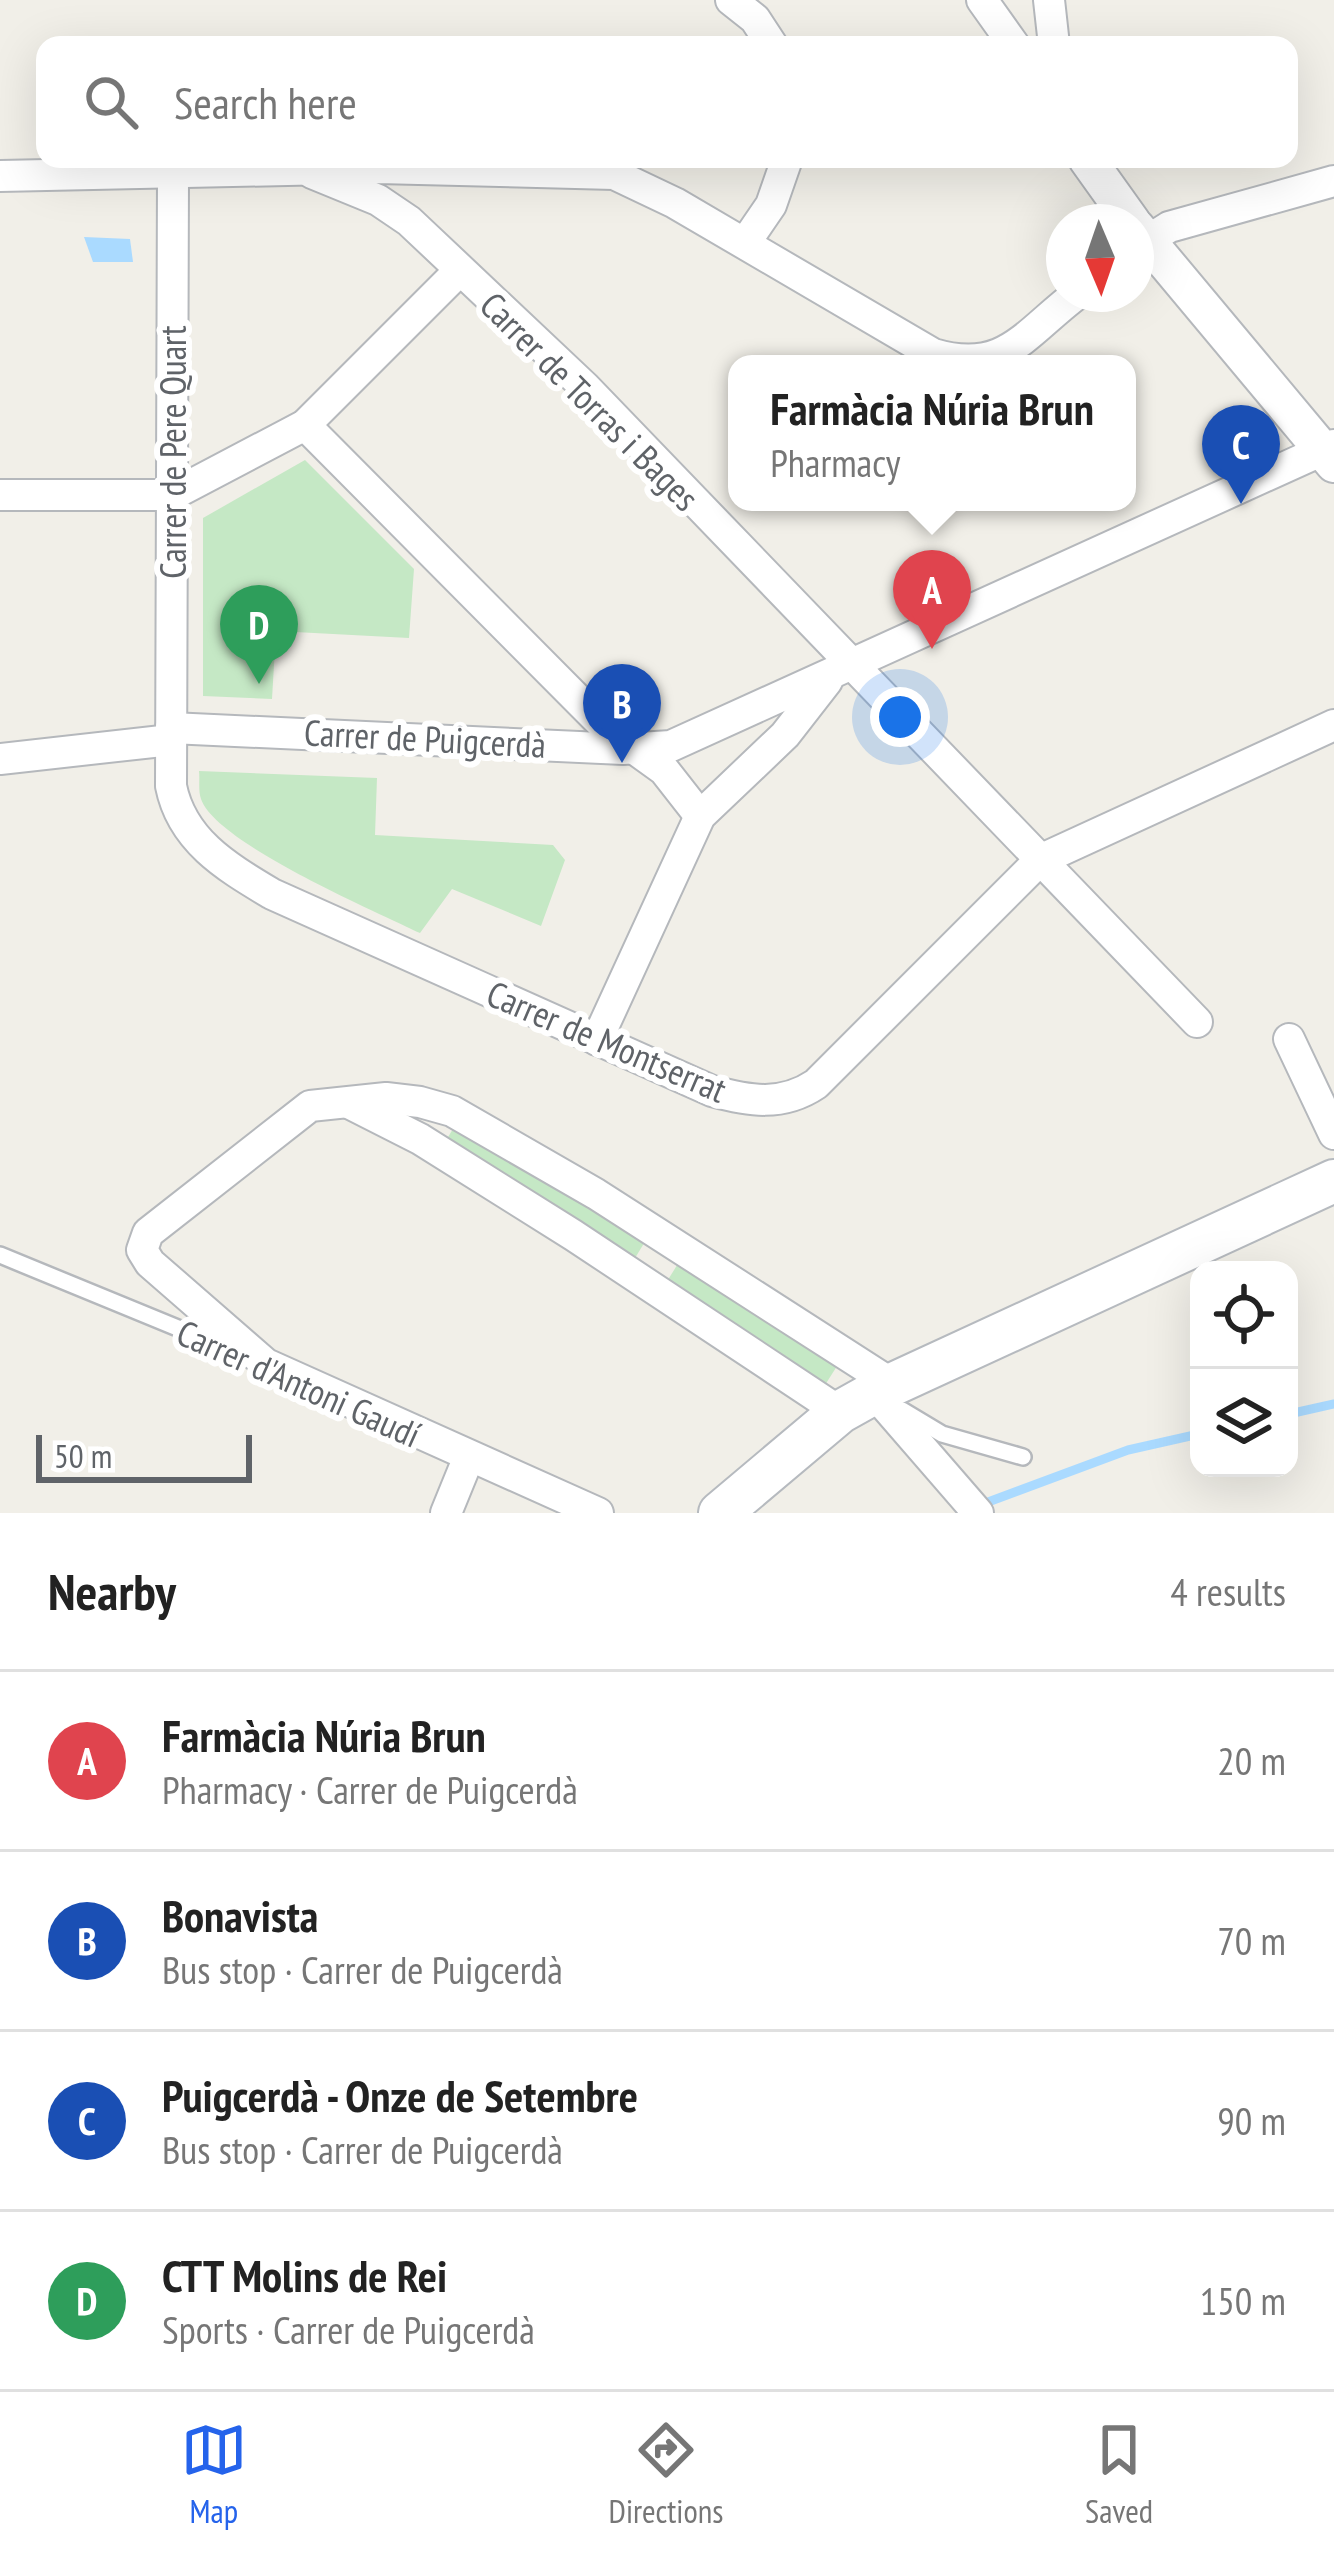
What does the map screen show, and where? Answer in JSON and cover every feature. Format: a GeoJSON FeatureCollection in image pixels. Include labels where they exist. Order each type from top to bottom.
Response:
{"type":"FeatureCollection","features":[{"type":"Feature","properties":{"kind":"main road"},"geometry":{"type":"LineString","coordinates":[[720,1513],[869,1397],[1334,1181]]}},
{"type":"Feature","properties":{"kind":"street"},"geometry":{"type":"LineString","coordinates":[[730,0],[754,19],[766,36]]}},
{"type":"Feature","properties":{"kind":"street"},"geometry":{"type":"LineString","coordinates":[[982,0],[1008,36]]}},
{"type":"Feature","properties":{"kind":"street"},"geometry":{"type":"LineString","coordinates":[[1049,0],[1053,36]]}},
{"type":"Feature","properties":{"kind":"street"},"geometry":{"type":"LineString","coordinates":[[745,243],[771,206],[784,168]]}},
{"type":"Feature","properties":{"kind":"street"},"geometry":{"type":"LineString","coordinates":[[1093,168],[1118,204]]}},
{"type":"Feature","properties":{"kind":"street"},"geometry":{"type":"LineString","coordinates":[[409,221],[421,192],[444,170]]}},
{"type":"Feature","properties":{"kind":"street"},"geometry":{"type":"LineString","coordinates":[[0,176],[444,170],[614,174],[745,243],[936,355]]}},
{"type":"Feature","properties":{"kind":"street","name":"Carrer de Torras i Bages"},"geometry":{"type":"LineString","coordinates":[[312,173],[377,200],[409,221],[585,387],[840,670],[1040,860],[1197,1022]]}},
{"type":"Feature","properties":{"kind":"street","name":"Carrer de Pere Quart"},"geometry":{"type":"LineString","coordinates":[[171,734],[172,176]]}},
{"type":"Feature","properties":{"kind":"street"},"geometry":{"type":"LineString","coordinates":[[1154,230],[1334,181]]}},
{"type":"Feature","properties":{"kind":"street"},"geometry":{"type":"LineString","coordinates":[[1154,252],[1330,453]]}},
{"type":"Feature","properties":{"kind":"street"},"geometry":{"type":"LineString","coordinates":[[0,495],[172,495],[305,425],[459,271]]}},
{"type":"Feature","properties":{"kind":"street"},"geometry":{"type":"LineString","coordinates":[[1002,355],[1055,312]]}},
{"type":"Feature","properties":{"kind":"street"},"geometry":{"type":"LineString","coordinates":[[305,425],[607,729],[664,770],[700,816]]}},
{"type":"Feature","properties":{"kind":"street","name":"Carrer de Puigcerdà"},"geometry":{"type":"LineString","coordinates":[[0,759],[171,734],[638,750],[671,746],[1330,453]]}},
{"type":"Feature","properties":{"kind":"street"},"geometry":{"type":"LineString","coordinates":[[597,1040],[700,816],[785,735],[840,670]]}},
{"type":"Feature","properties":{"kind":"street","name":"Carrer de Montserrat"},"geometry":{"type":"LineString","coordinates":[[171,734],[176,809],[218,860],[272,894],[712,1091],[758,1101],[790,1099],[816,1084],[1040,860],[1334,725]]}},
{"type":"Feature","properties":{"kind":"street"},"geometry":{"type":"LineString","coordinates":[[1289,1039],[1334,1134]]}},
{"type":"Feature","properties":{"kind":"street"},"geometry":{"type":"LineString","coordinates":[[266,1364],[150,1263],[142,1250],[148,1233],[290,1118],[339,1100],[386,1097],[452,1111],[672,1243],[869,1397],[970,1503]]}},
{"type":"Feature","properties":{"kind":"street"},"geometry":{"type":"LineString","coordinates":[[339,1100],[420,1139],[646,1283],[869,1397]]}},
{"type":"Feature","properties":{"kind":"street"},"geometry":{"type":"LineString","coordinates":[[420,1139],[452,1111]]}},
{"type":"Feature","properties":{"kind":"street"},"geometry":{"type":"LineString","coordinates":[[646,1283],[672,1243]]}},
{"type":"Feature","properties":{"kind":"street","name":"Carrer d'Antoni Gaudí"},"geometry":{"type":"LineString","coordinates":[[266,1364],[468,1459],[598,1513]]}},
{"type":"Feature","properties":{"kind":"street"},"geometry":{"type":"LineString","coordinates":[[446,1513],[468,1459]]}},
{"type":"Feature","properties":{"kind":"lane","name":"Carrer d'Antoni Gaudí"},"geometry":{"type":"LineString","coordinates":[[0,1255],[266,1364]]}},
{"type":"Feature","properties":{"kind":"lane"},"geometry":{"type":"LineString","coordinates":[[869,1397],[942,1434],[1023,1456]]}},
{"type":"Feature","properties":{"kind":"green space"},"geometry":{"type":"Polygon","coordinates":[[[305,460],[414,569],[409,638],[276,631],[272,699],[203,696],[203,518],[305,460]]]}},
{"type":"Feature","properties":{"kind":"green space"},"geometry":{"type":"Polygon","coordinates":[[[199,771],[377,778],[375,835],[553,845],[565,860],[541,926],[452,889],[420,933],[299,874],[235,835],[201,799],[199,771]]]}},
{"type":"Feature","properties":{"kind":"green space"},"geometry":{"type":"Polygon","coordinates":[[[456,1124],[646,1240],[632,1263],[442,1147],[456,1124]]]}},
{"type":"Feature","properties":{"kind":"green space"},"geometry":{"type":"Polygon","coordinates":[[[679,1262],[839,1363],[825,1385],[666,1283],[679,1262]]]}},
{"type":"Feature","properties":{"kind":"water"},"geometry":{"type":"Polygon","coordinates":[[[84,237],[130,239],[133,262],[93,262],[84,237]]]}},
{"type":"Feature","properties":{"kind":"waterway"},"geometry":{"type":"LineString","coordinates":[[1298,1412],[1334,1404]]}},
{"type":"Feature","properties":{"kind":"waterway"},"geometry":{"type":"LineString","coordinates":[[980,1505],[1128,1450],[1190,1436]]}},
{"type":"Feature","properties":{"kind":"place","name":"Puigcerdà - Onze de Setembre"},"geometry":{"type":"Point","coordinates":[1241,504]}},
{"type":"Feature","properties":{"kind":"place","name":"Farmàcia Núria Brun"},"geometry":{"type":"Point","coordinates":[932,649]}},
{"type":"Feature","properties":{"kind":"place","name":"CTT Molins de Rei"},"geometry":{"type":"Point","coordinates":[259,684]}},
{"type":"Feature","properties":{"kind":"place","name":"Bonavista"},"geometry":{"type":"Point","coordinates":[622,763]}}]}
